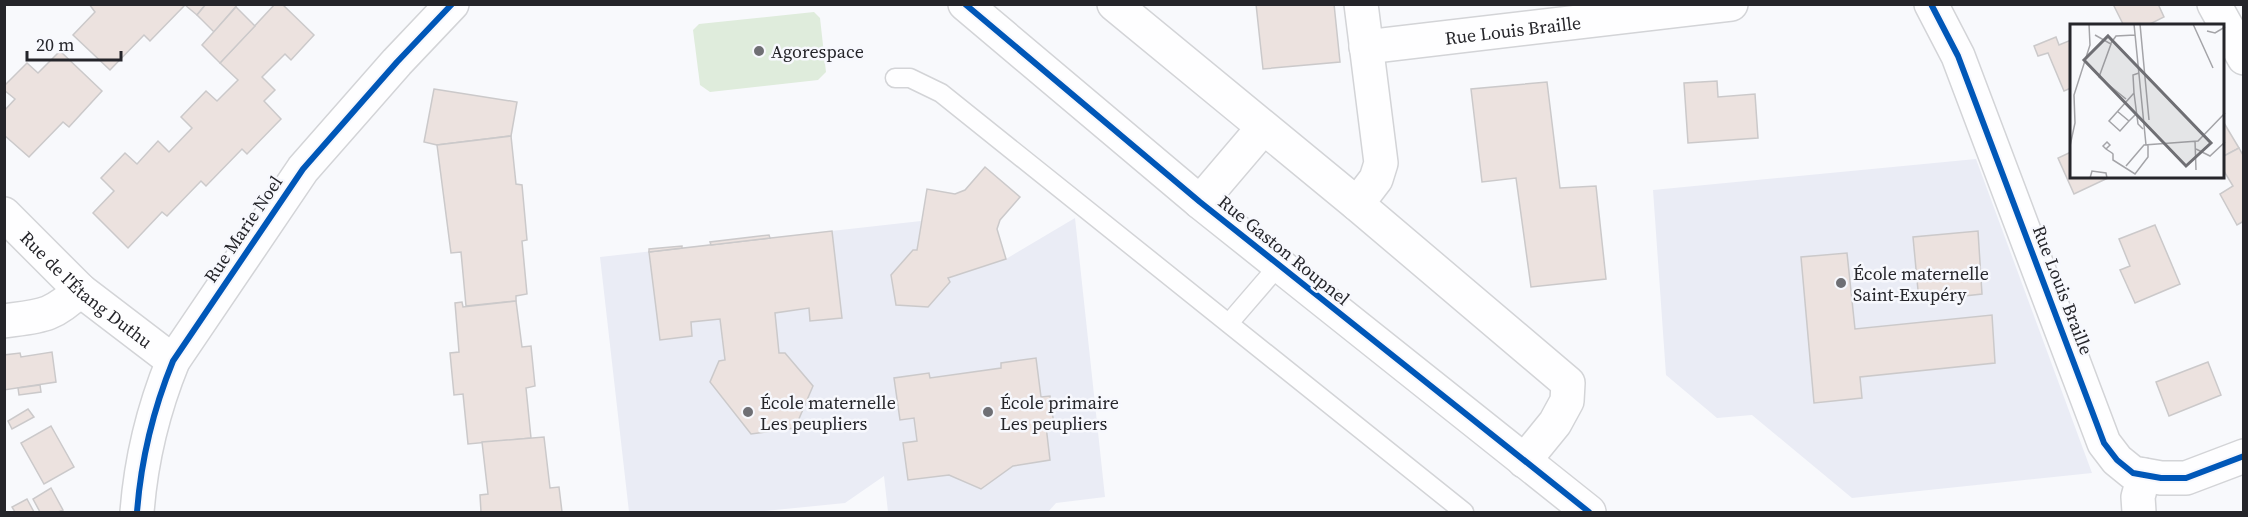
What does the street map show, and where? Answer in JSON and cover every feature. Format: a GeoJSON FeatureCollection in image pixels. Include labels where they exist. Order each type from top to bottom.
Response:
{"type":"FeatureCollection","features":[{"type":"Feature","properties":{"kind":"street","name":"Rue Marie Noel"},"geometry":{"type":"LineString","coordinates":[[137,513],[147,440],[159,396],[173,361],[303,169],[397,62],[452,4]]}},
{"type":"Feature","properties":{"kind":"street","name":"Rue Gaston Roupnel"},"geometry":{"type":"LineString","coordinates":[[965,4],[1200,202],[1589,513]]}},
{"type":"Feature","properties":{"kind":"street"},"geometry":{"type":"LineString","coordinates":[[1114,4],[1263,129],[1357,204],[1568,383],[1567,401],[1556,423],[1524,461]]}},
{"type":"Feature","properties":{"kind":"street"},"geometry":{"type":"LineString","coordinates":[[1357,204],[1376,179],[1381,163],[1361,4]]}},
{"type":"Feature","properties":{"kind":"street","name":"Rue Louis Braille"},"geometry":{"type":"LineString","coordinates":[[1366,47],[1731,4]]}},
{"type":"Feature","properties":{"kind":"street","name":"Rue Louis Braille"},"geometry":{"type":"LineString","coordinates":[[1931,4],[1958,56],[2104,443],[2117,460],[2133,473],[2161,478],[2186,478],[2244,456]]}},
{"type":"Feature","properties":{"kind":"street"},"geometry":{"type":"LineString","coordinates":[[2214,4],[2244,58]]}},
{"type":"Feature","properties":{"kind":"street"},"geometry":{"type":"LineString","coordinates":[[1200,202],[1263,129]]}},
{"type":"Feature","properties":{"kind":"street","name":"Rue de l'Étang Duthu"},"geometry":{"type":"LineString","coordinates":[[4,214],[80,290],[173,361]]}},
{"type":"Feature","properties":{"kind":"street"},"geometry":{"type":"LineString","coordinates":[[4,321],[47,315],[64,306],[80,290]]}},
{"type":"Feature","properties":{"kind":"street"},"geometry":{"type":"LineString","coordinates":[[2139,513],[2138,497],[2144,475]]}},
{"type":"Feature","properties":{"kind":"lane"},"geometry":{"type":"LineString","coordinates":[[895,78],[910,78],[941,93],[1464,513]]}},
{"type":"Feature","properties":{"kind":"lane"},"geometry":{"type":"LineString","coordinates":[[1229,323],[1279,265]]}},
{"type":"Feature","properties":{"kind":"shaded area","name":"École maternelle Saint-Exupéry"},"geometry":{"type":"Polygon","coordinates":[[[1976,159],[2092,473],[1852,498],[1752,415],[1717,418],[1666,375],[1653,190],[1976,159]]]}},
{"type":"Feature","properties":{"kind":"shaded area"},"geometry":{"type":"Polygon","coordinates":[[[1075,218],[1105,497],[1056,503],[1048,512],[888,512],[884,476],[845,503],[755,512],[629,512],[600,257],[921,221],[917,250],[913,250],[891,275],[896,305],[928,307],[950,282],[948,278],[1006,259],[1075,218]]]}},
{"type":"Feature","properties":{"kind":"green space","name":"Agorespace"},"geometry":{"type":"Polygon","coordinates":[[[814,12],[820,18],[826,72],[818,80],[710,92],[700,85],[693,30],[699,24],[814,12]]]}},
{"type":"Feature","properties":{"kind":"building"},"geometry":{"type":"Polygon","coordinates":[[[89,4],[206,4],[197,15],[185,5],[150,41],[144,35],[110,70],[73,35],[95,12],[89,4]]]}},
{"type":"Feature","properties":{"kind":"building"},"geometry":{"type":"Polygon","coordinates":[[[206,4],[238,4],[214,32],[197,15],[206,4]]]}},
{"type":"Feature","properties":{"kind":"building"},"geometry":{"type":"Polygon","coordinates":[[[275,4],[282,4],[314,35],[291,60],[285,54],[262,77],[275,90],[264,101],[281,119],[247,154],[242,149],[206,186],[201,181],[167,216],[162,212],[128,248],[93,213],[114,191],[101,178],[125,153],[137,164],[158,141],[169,152],[192,128],[181,117],[206,91],[217,101],[238,80],[220,63],[275,4]]]}},
{"type":"Feature","properties":{"kind":"building"},"geometry":{"type":"Polygon","coordinates":[[[1256,4],[1334,4],[1340,62],[1263,69],[1256,4]]]}},
{"type":"Feature","properties":{"kind":"building"},"geometry":{"type":"Polygon","coordinates":[[[2113,4],[2158,4],[2164,17],[2150,24],[2123,24],[2113,4]]]}},
{"type":"Feature","properties":{"kind":"building"},"geometry":{"type":"Polygon","coordinates":[[[236,7],[255,26],[220,63],[202,45],[236,7]]]}},
{"type":"Feature","properties":{"kind":"building"},"geometry":{"type":"Polygon","coordinates":[[[2056,37],[2059,45],[2070,40],[2070,88],[2064,91],[2048,53],[2038,56],[2034,46],[2056,37]]]}},
{"type":"Feature","properties":{"kind":"building"},"geometry":{"type":"Polygon","coordinates":[[[60,51],[102,91],[69,127],[63,122],[29,157],[4,135],[4,111],[15,99],[4,90],[4,86],[27,63],[38,73],[60,51]]]}},
{"type":"Feature","properties":{"kind":"building"},"geometry":{"type":"Polygon","coordinates":[[[1717,81],[1718,97],[1755,94],[1758,138],[1688,143],[1684,83],[1717,81]]]}},
{"type":"Feature","properties":{"kind":"building"},"geometry":{"type":"Polygon","coordinates":[[[1547,82],[1560,188],[1596,186],[1606,279],[1531,287],[1516,178],[1482,182],[1471,89],[1547,82]]]}},
{"type":"Feature","properties":{"kind":"building"},"geometry":{"type":"Polygon","coordinates":[[[434,89],[517,102],[511,136],[437,145],[424,142],[434,89]]]}},
{"type":"Feature","properties":{"kind":"building"},"geometry":{"type":"Polygon","coordinates":[[[2224,123],[2239,148],[2224,156],[2224,123]]]}},
{"type":"Feature","properties":{"kind":"building"},"geometry":{"type":"Polygon","coordinates":[[[511,136],[516,184],[522,185],[527,240],[522,241],[527,294],[516,296],[516,301],[466,306],[461,252],[451,253],[437,145],[511,136]]]}},
{"type":"Feature","properties":{"kind":"building"},"geometry":{"type":"Polygon","coordinates":[[[2239,148],[2244,157],[2244,221],[2237,225],[2220,194],[2233,186],[2224,171],[2224,156],[2239,148]]]}},
{"type":"Feature","properties":{"kind":"building"},"geometry":{"type":"Polygon","coordinates":[[[2070,152],[2070,178],[2108,178],[2074,194],[2058,158],[2070,152]]]}},
{"type":"Feature","properties":{"kind":"building"},"geometry":{"type":"Polygon","coordinates":[[[985,167],[1020,197],[1000,220],[997,229],[1006,259],[948,278],[950,282],[928,307],[896,305],[891,275],[913,250],[917,250],[927,189],[955,194],[965,190],[985,167]]]}},
{"type":"Feature","properties":{"kind":"building"},"geometry":{"type":"Polygon","coordinates":[[[2155,225],[2180,284],[2135,303],[2120,270],[2130,266],[2119,239],[2155,225]]]}},
{"type":"Feature","properties":{"kind":"building"},"geometry":{"type":"Polygon","coordinates":[[[832,231],[842,318],[810,321],[809,308],[775,313],[779,353],[785,353],[813,386],[795,428],[751,434],[710,382],[719,361],[725,360],[720,319],[691,322],[692,336],[660,340],[649,252],[832,231]]]}},
{"type":"Feature","properties":{"kind":"building"},"geometry":{"type":"Polygon","coordinates":[[[1978,231],[1982,294],[1919,301],[1913,237],[1978,231]]]}},
{"type":"Feature","properties":{"kind":"building"},"geometry":{"type":"Polygon","coordinates":[[[769,235],[770,238],[711,245],[710,242],[769,235]]]}},
{"type":"Feature","properties":{"kind":"building"},"geometry":{"type":"Polygon","coordinates":[[[682,246],[682,248],[649,252],[649,249],[682,246]]]}},
{"type":"Feature","properties":{"kind":"building"},"geometry":{"type":"Polygon","coordinates":[[[1847,253],[1855,329],[1992,315],[1995,363],[1860,377],[1862,398],[1814,403],[1801,257],[1847,253]]]}},
{"type":"Feature","properties":{"kind":"building"},"geometry":{"type":"Polygon","coordinates":[[[516,301],[522,347],[531,346],[535,386],[526,388],[531,438],[468,444],[463,394],[454,395],[450,353],[459,352],[455,303],[462,302],[463,307],[516,301]]]}},
{"type":"Feature","properties":{"kind":"building"},"geometry":{"type":"Polygon","coordinates":[[[52,352],[56,382],[4,390],[4,355],[20,353],[21,357],[52,352]]]}},
{"type":"Feature","properties":{"kind":"building"},"geometry":{"type":"Polygon","coordinates":[[[1036,358],[1041,397],[1050,396],[1054,425],[1046,426],[1050,460],[1013,466],[981,489],[949,475],[908,480],[903,443],[917,441],[914,418],[900,420],[894,378],[929,373],[930,378],[1001,368],[1001,363],[1036,358]]]}},
{"type":"Feature","properties":{"kind":"building"},"geometry":{"type":"Polygon","coordinates":[[[2208,362],[2221,395],[2169,416],[2156,382],[2208,362]]]}},
{"type":"Feature","properties":{"kind":"building"},"geometry":{"type":"Polygon","coordinates":[[[40,385],[41,392],[19,395],[18,388],[40,385]]]}},
{"type":"Feature","properties":{"kind":"building"},"geometry":{"type":"Polygon","coordinates":[[[28,409],[34,417],[12,429],[8,421],[28,409]]]}},
{"type":"Feature","properties":{"kind":"building"},"geometry":{"type":"Polygon","coordinates":[[[51,426],[74,467],[44,484],[21,443],[51,426]]]}},
{"type":"Feature","properties":{"kind":"building"},"geometry":{"type":"Polygon","coordinates":[[[544,437],[550,488],[559,487],[562,512],[481,512],[480,495],[488,494],[482,442],[544,437]]]}},
{"type":"Feature","properties":{"kind":"building"},"geometry":{"type":"Polygon","coordinates":[[[51,488],[63,510],[40,512],[33,499],[51,488]]]}},
{"type":"Feature","properties":{"kind":"building"},"geometry":{"type":"Polygon","coordinates":[[[27,499],[34,512],[15,512],[12,507],[27,499]]]}},
{"type":"Feature","properties":{"kind":"cycle path"},"geometry":{"type":"LineString","coordinates":[[137,512],[149,435],[173,361],[303,169],[397,62],[452,4]]}},
{"type":"Feature","properties":{"kind":"cycle path"},"geometry":{"type":"LineString","coordinates":[[965,4],[1200,202],[1589,512]]}},
{"type":"Feature","properties":{"kind":"cycle path"},"geometry":{"type":"LineString","coordinates":[[1931,4],[1958,56],[2104,443],[2117,460],[2133,473],[2161,478],[2186,478],[2244,456]]}},
{"type":"Feature","properties":{"kind":"place","name":"Agorespace"},"geometry":{"type":"Point","coordinates":[759,51]}},
{"type":"Feature","properties":{"kind":"place","name":"École maternelle Saint-Exupéry"},"geometry":{"type":"Point","coordinates":[1841,283]}},
{"type":"Feature","properties":{"kind":"place","name":"École maternelle Les peupliers"},"geometry":{"type":"Point","coordinates":[748,412]}},
{"type":"Feature","properties":{"kind":"place","name":"École primaire Les peupliers"},"geometry":{"type":"Point","coordinates":[988,412]}}]}
